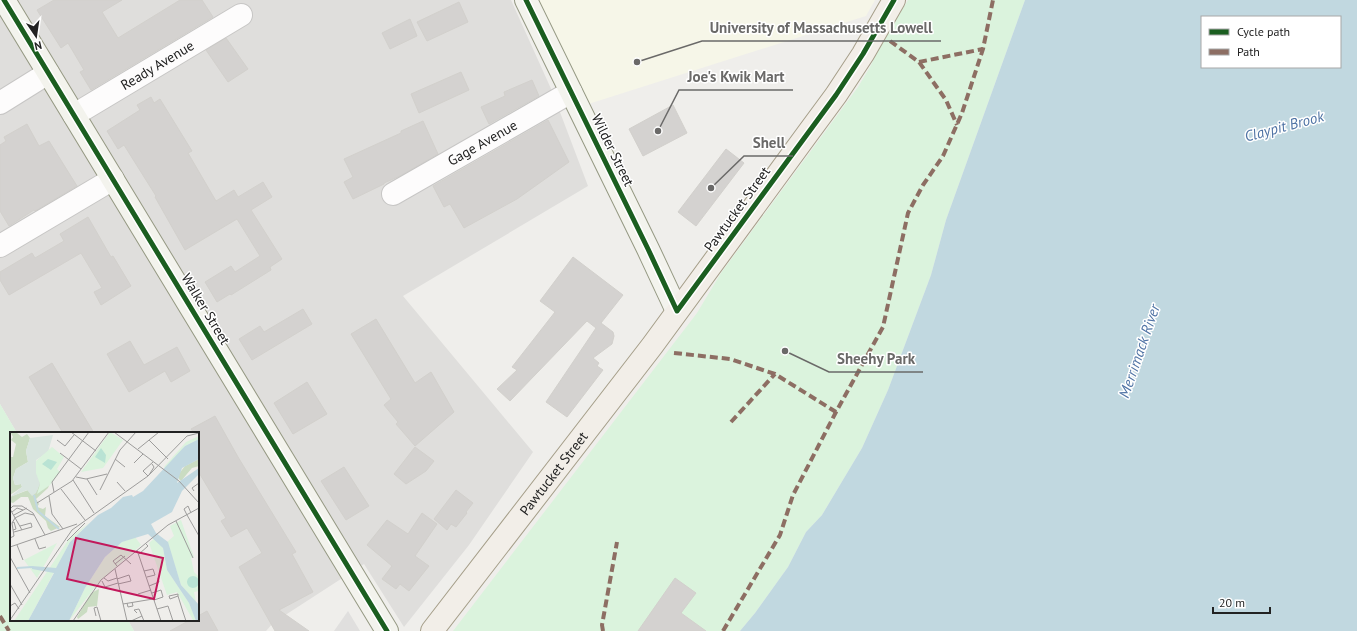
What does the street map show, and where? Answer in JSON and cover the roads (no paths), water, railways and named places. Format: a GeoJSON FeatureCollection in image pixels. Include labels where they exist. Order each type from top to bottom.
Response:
{"type":"FeatureCollection","features":[{"type":"Feature","properties":{"kind":"main road","name":"Pawtucket Street"},"geometry":{"type":"LineString","coordinates":[[432,631],[652,346],[836,95],[863,54],[894,0]]}},
{"type":"Feature","properties":{"kind":"street","name":"Wilder Street"},"geometry":{"type":"LineString","coordinates":[[526,0],[642,236],[677,311]]}},
{"type":"Feature","properties":{"kind":"street","name":"Walker Street"},"geometry":{"type":"LineString","coordinates":[[6,1],[48,73],[387,631]]}},
{"type":"Feature","properties":{"kind":"street","name":"Ready Avenue"},"geometry":{"type":"LineString","coordinates":[[74,115],[241,15]]}},
{"type":"Feature","properties":{"kind":"street"},"geometry":{"type":"LineString","coordinates":[[0,102],[48,73]]}},
{"type":"Feature","properties":{"kind":"street","name":"Gage Avenue"},"geometry":{"type":"LineString","coordinates":[[393,194],[572,92]]}},
{"type":"Feature","properties":{"kind":"street"},"geometry":{"type":"LineString","coordinates":[[0,246],[113,179]]}},
{"type":"Feature","properties":{"kind":"water"},"geometry":{"type":"Polygon","coordinates":[[[1025,0],[1357,0],[1357,631],[740,631],[788,567],[806,532],[822,515],[862,448],[888,390],[931,275],[946,220],[1025,0]]]}},
{"type":"Feature","properties":{"kind":"place","name":"University of Massachusetts Lowell"},"geometry":{"type":"Point","coordinates":[637,62]}},
{"type":"Feature","properties":{"kind":"place","name":"Joe's Kwik Mart"},"geometry":{"type":"Point","coordinates":[658,131]}},
{"type":"Feature","properties":{"kind":"place","name":"Shell"},"geometry":{"type":"Point","coordinates":[711,188]}},
{"type":"Feature","properties":{"kind":"place","name":"Sheehy Park"},"geometry":{"type":"Point","coordinates":[785,351]}},
{"type":"Feature","properties":{"kind":"water label","name":"Claypit Brook"},"geometry":{"type":"Point","coordinates":[1284,126]}},
{"type":"Feature","properties":{"kind":"water label","name":"Merrimack River"},"geometry":{"type":"Point","coordinates":[1139,351]}}]}
